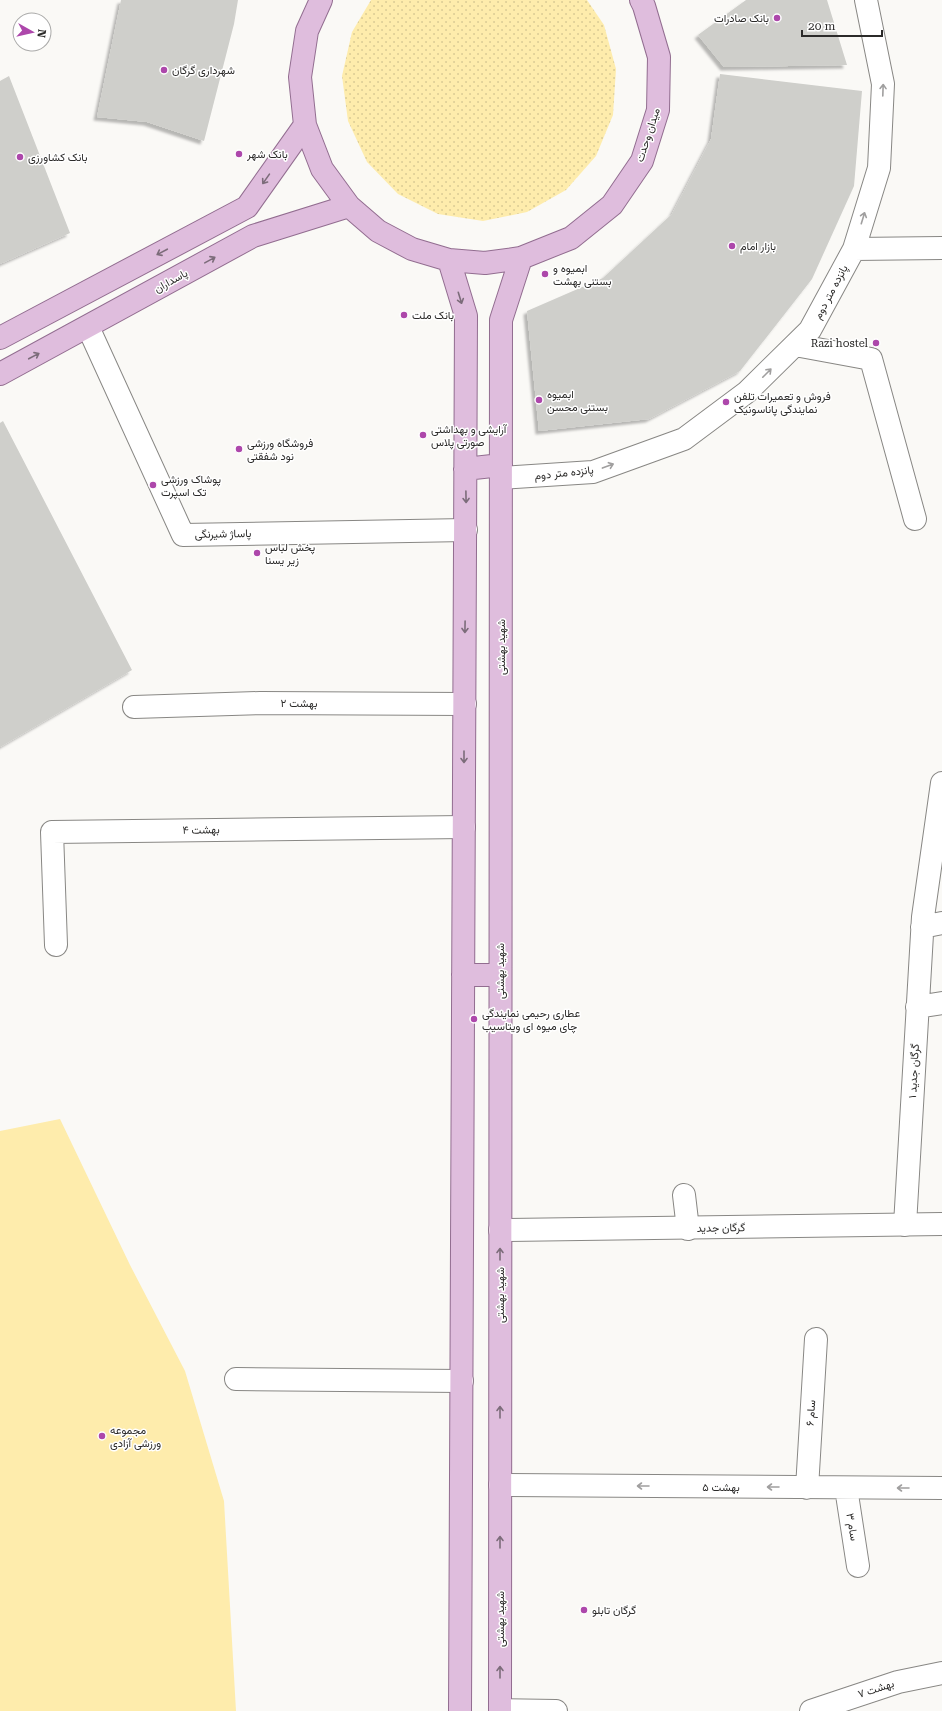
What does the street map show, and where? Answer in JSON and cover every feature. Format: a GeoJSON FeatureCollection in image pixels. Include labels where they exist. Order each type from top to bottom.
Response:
{"type":"FeatureCollection","features":[{"type":"Feature","properties":{"kind":"main road","name":"میدان وحدت"},"geometry":{"type":"LineString","coordinates":[[321,0],[307,31],[300,78],[305,124],[322,168],[349,206],[378,231],[412,250],[449,260],[485,263],[521,258],[571,238],[612,205],[642,161],[658,110],[659,57],[647,2]]}},
{"type":"Feature","properties":{"kind":"main road"},"geometry":{"type":"LineString","coordinates":[[0,338],[247,206],[305,124]]}},
{"type":"Feature","properties":{"kind":"main road","name":"پاسداران"},"geometry":{"type":"LineString","coordinates":[[0,374],[253,236],[349,206]]}},
{"type":"Feature","properties":{"kind":"main road","name":"شهید بهشتی"},"geometry":{"type":"LineString","coordinates":[[500,1710],[501,320],[521,258]]}},
{"type":"Feature","properties":{"kind":"main road"},"geometry":{"type":"LineString","coordinates":[[449,260],[466,316],[460,1711]]}},
{"type":"Feature","properties":{"kind":"main road"},"geometry":{"type":"LineString","coordinates":[[465,469],[501,472]]}},
{"type":"Feature","properties":{"kind":"main road"},"geometry":{"type":"LineString","coordinates":[[463,975],[500,974]]}},
{"type":"Feature","properties":{"kind":"street","name":"پانزده متر دوم"},"geometry":{"type":"LineString","coordinates":[[501,472],[593,472],[684,439],[747,392],[810,330],[854,249],[878,168],[883,84],[866,0]]}},
{"type":"Feature","properties":{"kind":"street"},"geometry":{"type":"LineString","coordinates":[[854,249],[942,248]]}},
{"type":"Feature","properties":{"kind":"street","name":"پاساژ شیرنگی"},"geometry":{"type":"LineString","coordinates":[[88,327],[183,535],[466,530]]}},
{"type":"Feature","properties":{"kind":"street"},"geometry":{"type":"LineString","coordinates":[[795,345],[871,359],[915,519]]}},
{"type":"Feature","properties":{"kind":"street","name":"بهشت ۲"},"geometry":{"type":"LineString","coordinates":[[134,707],[260,703],[465,704]]}},
{"type":"Feature","properties":{"kind":"street","name":"گرگان جدید ۱"},"geometry":{"type":"LineString","coordinates":[[905,1225],[917,1007],[929,922],[942,783]]}},
{"type":"Feature","properties":{"kind":"street","name":"۴ بهشت"},"geometry":{"type":"LineString","coordinates":[[56,945],[52,832],[464,827]]}},
{"type":"Feature","properties":{"kind":"street"},"geometry":{"type":"LineString","coordinates":[[917,1007],[942,1003]]}},
{"type":"Feature","properties":{"kind":"street"},"geometry":{"type":"LineString","coordinates":[[684,1194],[688,1228]]}},
{"type":"Feature","properties":{"kind":"street","name":"گرگان جدید"},"geometry":{"type":"LineString","coordinates":[[500,1230],[942,1224]]}},
{"type":"Feature","properties":{"kind":"street","name":"۶ سام"},"geometry":{"type":"LineString","coordinates":[[806,1488],[816,1339]]}},
{"type":"Feature","properties":{"kind":"street"},"geometry":{"type":"LineString","coordinates":[[236,1379],[462,1380]]}},
{"type":"Feature","properties":{"kind":"street","name":"بهشت ۵"},"geometry":{"type":"LineString","coordinates":[[500,1485],[942,1488]]}},
{"type":"Feature","properties":{"kind":"street","name":"۳ سام"},"geometry":{"type":"LineString","coordinates":[[846,1488],[858,1566]]}},
{"type":"Feature","properties":{"kind":"street","name":"بهشت ۷"},"geometry":{"type":"LineString","coordinates":[[811,1711],[898,1682],[942,1673]]}},
{"type":"Feature","properties":{"kind":"street"},"geometry":{"type":"LineString","coordinates":[[500,1710],[556,1711]]}},
{"type":"Feature","properties":{"kind":"shaded area"},"geometry":{"type":"Polygon","coordinates":[[[371,0],[587,0],[604,25],[616,69],[613,115],[596,156],[566,190],[527,212],[483,221],[438,214],[398,194],[367,162],[348,121],[342,76],[352,32],[371,0]]]}},
{"type":"Feature","properties":{"kind":"shaded area","name":"مجموعه ورزشی آزادی"},"geometry":{"type":"Polygon","coordinates":[[[60,1119],[130,1265],[185,1371],[224,1501],[236,1711],[0,1711],[0,1131],[60,1119]]]}},
{"type":"Feature","properties":{"kind":"building","name":"شهرداری گرگان"},"geometry":{"type":"Polygon","coordinates":[[[121,0],[238,0],[234,24],[204,141],[147,122],[97,117],[121,0]]]}},
{"type":"Feature","properties":{"kind":"building","name":"بانک صادرات"},"geometry":{"type":"Polygon","coordinates":[[[746,0],[827,0],[847,65],[724,67],[698,35],[746,0]]]}},
{"type":"Feature","properties":{"kind":"building","name":"بازار امام"},"geometry":{"type":"Polygon","coordinates":[[[720,74],[862,91],[854,186],[812,279],[740,371],[649,419],[539,431],[527,311],[603,278],[672,214],[711,139],[720,74]]]}},
{"type":"Feature","properties":{"kind":"building","name":"بانک کشاورزی"},"geometry":{"type":"Polygon","coordinates":[[[9,76],[70,233],[0,264],[0,81],[9,76]]]}},
{"type":"Feature","properties":{"kind":"building"},"geometry":{"type":"Polygon","coordinates":[[[3,421],[132,670],[0,747],[0,423],[3,421]]]}},
{"type":"Feature","properties":{"kind":"place","name":"بانک صادرات"},"geometry":{"type":"Point","coordinates":[777,18]}},
{"type":"Feature","properties":{"kind":"place","name":"شهرداری گرگان"},"geometry":{"type":"Point","coordinates":[164,70]}},
{"type":"Feature","properties":{"kind":"place","name":"بانک شهر"},"geometry":{"type":"Point","coordinates":[239,154]}},
{"type":"Feature","properties":{"kind":"place","name":"بانک کشاورزی"},"geometry":{"type":"Point","coordinates":[20,157]}},
{"type":"Feature","properties":{"kind":"place","name":"بازار امام"},"geometry":{"type":"Point","coordinates":[732,246]}},
{"type":"Feature","properties":{"kind":"place","name":"ابمیوه و بستنی بهشت"},"geometry":{"type":"Point","coordinates":[545,274]}},
{"type":"Feature","properties":{"kind":"place","name":"بانک ملت"},"geometry":{"type":"Point","coordinates":[404,315]}},
{"type":"Feature","properties":{"kind":"place","name":"Razi hostel"},"geometry":{"type":"Point","coordinates":[876,343]}},
{"type":"Feature","properties":{"kind":"place","name":"ابمیوه بستنی محسن"},"geometry":{"type":"Point","coordinates":[539,400]}},
{"type":"Feature","properties":{"kind":"place","name":"فروش و تعمیرات تلفن نمایندگی پاناسونیک"},"geometry":{"type":"Point","coordinates":[726,402]}},
{"type":"Feature","properties":{"kind":"place","name":"آرایشی و بهداشتی صورتی پلاس"},"geometry":{"type":"Point","coordinates":[423,435]}},
{"type":"Feature","properties":{"kind":"place","name":"فروشگاه ورزشی نود شفقتی"},"geometry":{"type":"Point","coordinates":[239,449]}},
{"type":"Feature","properties":{"kind":"place","name":"پوشاک ورزشی تک اسپرت"},"geometry":{"type":"Point","coordinates":[153,485]}},
{"type":"Feature","properties":{"kind":"place","name":"پخش لباس زیر یسنا"},"geometry":{"type":"Point","coordinates":[257,553]}},
{"type":"Feature","properties":{"kind":"place","name":"عطاری رحیمی نمایندگی چای میوه ای ویتاسیب"},"geometry":{"type":"Point","coordinates":[474,1019]}},
{"type":"Feature","properties":{"kind":"place","name":"مجموعه ورزشی آزادی"},"geometry":{"type":"Point","coordinates":[102,1436]}},
{"type":"Feature","properties":{"kind":"place","name":"گرگان تابلو"},"geometry":{"type":"Point","coordinates":[584,1610]}}]}
